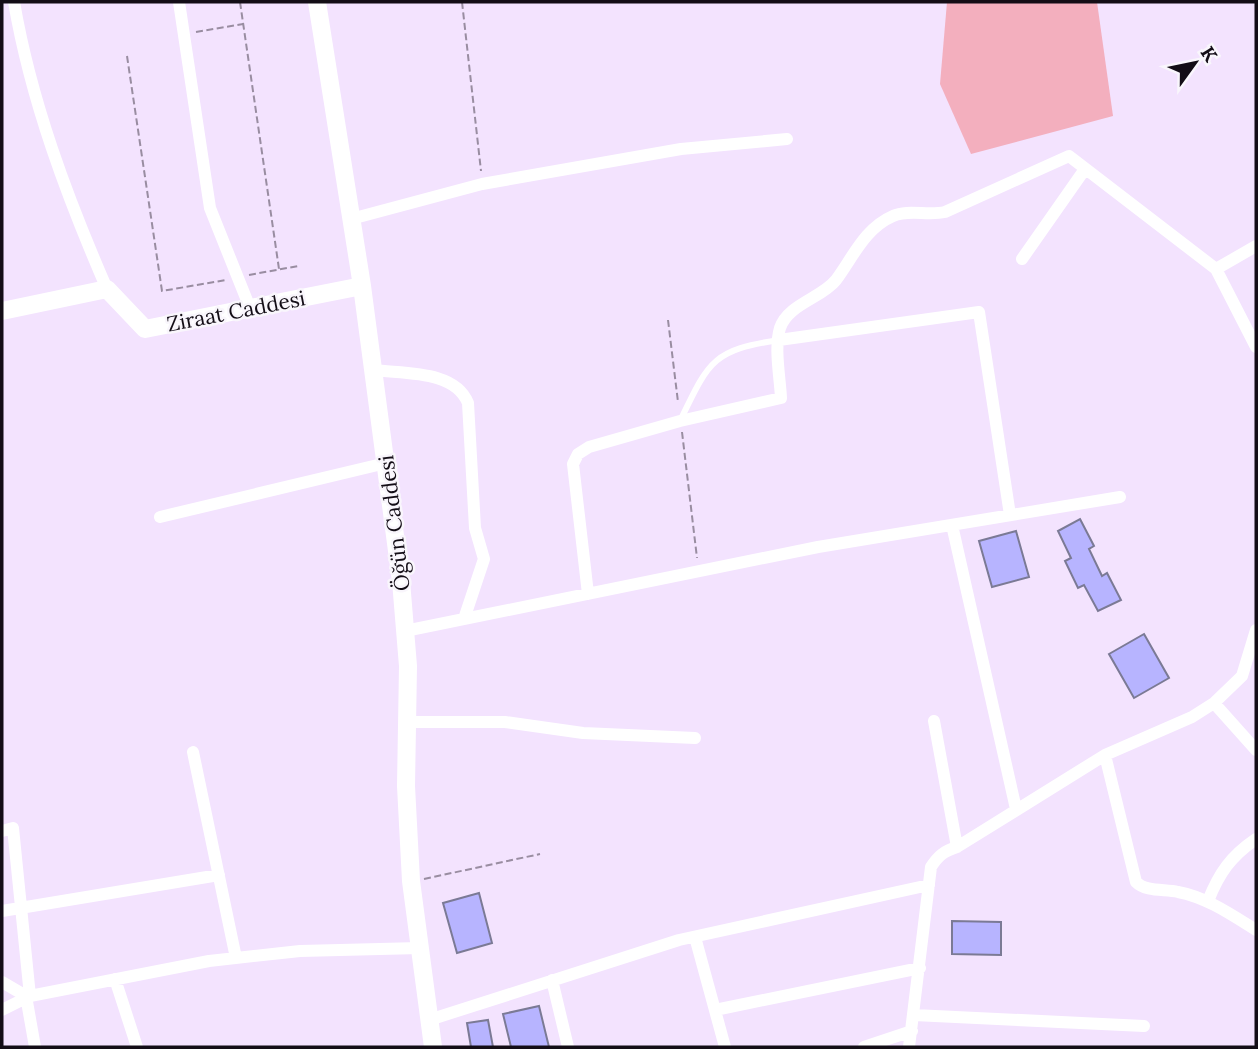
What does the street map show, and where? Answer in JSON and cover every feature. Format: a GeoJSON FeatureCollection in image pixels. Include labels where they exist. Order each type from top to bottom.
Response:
{"type":"FeatureCollection","features":[{"type":"Feature","properties":{"kind":"street"},"geometry":{"type":"LineString","coordinates":[[2,311],[107,289],[49,138],[29,70],[14,2]]}},
{"type":"Feature","properties":{"kind":"street"},"geometry":{"type":"LineString","coordinates":[[178,2],[210,208],[250,308]]}},
{"type":"Feature","properties":{"kind":"street","name":"Öğün Caddesi"},"geometry":{"type":"LineString","coordinates":[[317,2],[387,463],[405,631],[408,722],[406,786],[411,881],[433,1047]]}},
{"type":"Feature","properties":{"kind":"street"},"geometry":{"type":"LineString","coordinates":[[351,219],[482,184],[681,149],[787,139]]}},
{"type":"Feature","properties":{"kind":"street"},"geometry":{"type":"LineString","coordinates":[[588,594],[575,458],[589,447],[680,421],[781,398],[779,340],[786,318],[836,281],[859,245],[890,217],[907,212],[926,215],[945,212],[1069,156],[1216,268],[1254,338]]}},
{"type":"Feature","properties":{"kind":"street"},"geometry":{"type":"LineString","coordinates":[[1022,259],[1085,169]]}},
{"type":"Feature","properties":{"kind":"street"},"geometry":{"type":"LineString","coordinates":[[1216,268],[1256,246]]}},
{"type":"Feature","properties":{"kind":"street","name":"Ziraat Caddesi"},"geometry":{"type":"LineString","coordinates":[[107,289],[145,329],[362,286]]}},
{"type":"Feature","properties":{"kind":"street"},"geometry":{"type":"LineString","coordinates":[[779,340],[979,312],[1010,515]]}},
{"type":"Feature","properties":{"kind":"street"},"geometry":{"type":"LineString","coordinates":[[374,370],[445,380],[457,387],[468,403],[475,528],[484,559],[464,619]]}},
{"type":"Feature","properties":{"kind":"street"},"geometry":{"type":"LineString","coordinates":[[160,517],[387,463]]}},
{"type":"Feature","properties":{"kind":"street"},"geometry":{"type":"LineString","coordinates":[[405,631],[698,572],[1119,496]]}},
{"type":"Feature","properties":{"kind":"street"},"geometry":{"type":"LineString","coordinates":[[952,525],[1016,809]]}},
{"type":"Feature","properties":{"kind":"street"},"geometry":{"type":"LineString","coordinates":[[909,1047],[929,885],[935,861],[946,850],[957,847],[1105,755],[1192,717],[1214,703],[1242,677],[1256,630]]}},
{"type":"Feature","properties":{"kind":"street"},"geometry":{"type":"LineString","coordinates":[[1214,703],[1256,750]]}},
{"type":"Feature","properties":{"kind":"street"},"geometry":{"type":"LineString","coordinates":[[934,721],[957,847]]}},
{"type":"Feature","properties":{"kind":"street"},"geometry":{"type":"LineString","coordinates":[[408,722],[505,722],[583,733],[695,738]]}},
{"type":"Feature","properties":{"kind":"street"},"geometry":{"type":"LineString","coordinates":[[193,752],[236,958]]}},
{"type":"Feature","properties":{"kind":"street"},"geometry":{"type":"LineString","coordinates":[[1105,755],[1136,882],[1150,889],[1182,892],[1208,901],[1256,930]]}},
{"type":"Feature","properties":{"kind":"street"},"geometry":{"type":"LineString","coordinates":[[2,831],[13,828],[19,910],[35,1047]]}},
{"type":"Feature","properties":{"kind":"street"},"geometry":{"type":"LineString","coordinates":[[1208,901],[1218,874],[1256,839]]}},
{"type":"Feature","properties":{"kind":"street"},"geometry":{"type":"LineString","coordinates":[[2,911],[219,875]]}},
{"type":"Feature","properties":{"kind":"street"},"geometry":{"type":"LineString","coordinates":[[429,1020],[695,937],[929,885]]}},
{"type":"Feature","properties":{"kind":"street"},"geometry":{"type":"LineString","coordinates":[[695,937],[725,1047]]}},
{"type":"Feature","properties":{"kind":"street"},"geometry":{"type":"LineString","coordinates":[[2,1010],[28,996],[162,968],[300,951],[420,948]]}},
{"type":"Feature","properties":{"kind":"street"},"geometry":{"type":"LineString","coordinates":[[715,1010],[920,968]]}},
{"type":"Feature","properties":{"kind":"street"},"geometry":{"type":"LineString","coordinates":[[115,979],[137,1047]]}},
{"type":"Feature","properties":{"kind":"street"},"geometry":{"type":"LineString","coordinates":[[552,981],[568,1047]]}},
{"type":"Feature","properties":{"kind":"street"},"geometry":{"type":"LineString","coordinates":[[2,982],[28,996]]}},
{"type":"Feature","properties":{"kind":"street"},"geometry":{"type":"LineString","coordinates":[[914,1015],[1144,1026]]}},
{"type":"Feature","properties":{"kind":"street"},"geometry":{"type":"LineString","coordinates":[[864,1047],[912,1031]]}},
{"type":"Feature","properties":{"kind":"lane"},"geometry":{"type":"LineString","coordinates":[[680,421],[697,384],[718,358],[735,348],[779,340]]}},
{"type":"Feature","properties":{"kind":"path"},"geometry":{"type":"LineString","coordinates":[[240,2],[279,270]]}},
{"type":"Feature","properties":{"kind":"path"},"geometry":{"type":"LineString","coordinates":[[461,2],[482,184]]}},
{"type":"Feature","properties":{"kind":"path"},"geometry":{"type":"LineString","coordinates":[[183,34],[244,24]]}},
{"type":"Feature","properties":{"kind":"path"},"geometry":{"type":"LineString","coordinates":[[127,56],[162,291],[298,266]]}},
{"type":"Feature","properties":{"kind":"path"},"geometry":{"type":"LineString","coordinates":[[668,320],[698,572]]}},
{"type":"Feature","properties":{"kind":"path"},"geometry":{"type":"LineString","coordinates":[[411,881],[540,854]]}},
{"type":"Feature","properties":{"kind":"shaded area"},"geometry":{"type":"Polygon","coordinates":[[[947,2],[1097,2],[1113,116],[971,154],[940,84],[947,2]]]}},
{"type":"Feature","properties":{"kind":"building"},"geometry":{"type":"Polygon","coordinates":[[[1080,519],[1094,546],[1089,549],[1102,576],[1107,573],[1121,600],[1098,611],[1084,585],[1078,588],[1065,561],[1071,558],[1058,531],[1080,519]]]}},
{"type":"Feature","properties":{"kind":"building"},"geometry":{"type":"Polygon","coordinates":[[[1016,531],[1029,577],[992,587],[979,541],[1016,531]]]}},
{"type":"Feature","properties":{"kind":"building"},"geometry":{"type":"Polygon","coordinates":[[[1144,634],[1169,678],[1134,698],[1109,654],[1144,634]]]}},
{"type":"Feature","properties":{"kind":"building"},"geometry":{"type":"Polygon","coordinates":[[[479,893],[492,943],[457,953],[443,903],[479,893]]]}},
{"type":"Feature","properties":{"kind":"building"},"geometry":{"type":"Polygon","coordinates":[[[952,921],[1001,922],[1001,955],[952,954],[952,921]]]}},
{"type":"Feature","properties":{"kind":"building"},"geometry":{"type":"Polygon","coordinates":[[[539,1006],[549,1047],[511,1047],[503,1014],[539,1006]]]}},
{"type":"Feature","properties":{"kind":"building"},"geometry":{"type":"Polygon","coordinates":[[[488,1020],[493,1047],[471,1047],[467,1023],[488,1020]]]}}]}
